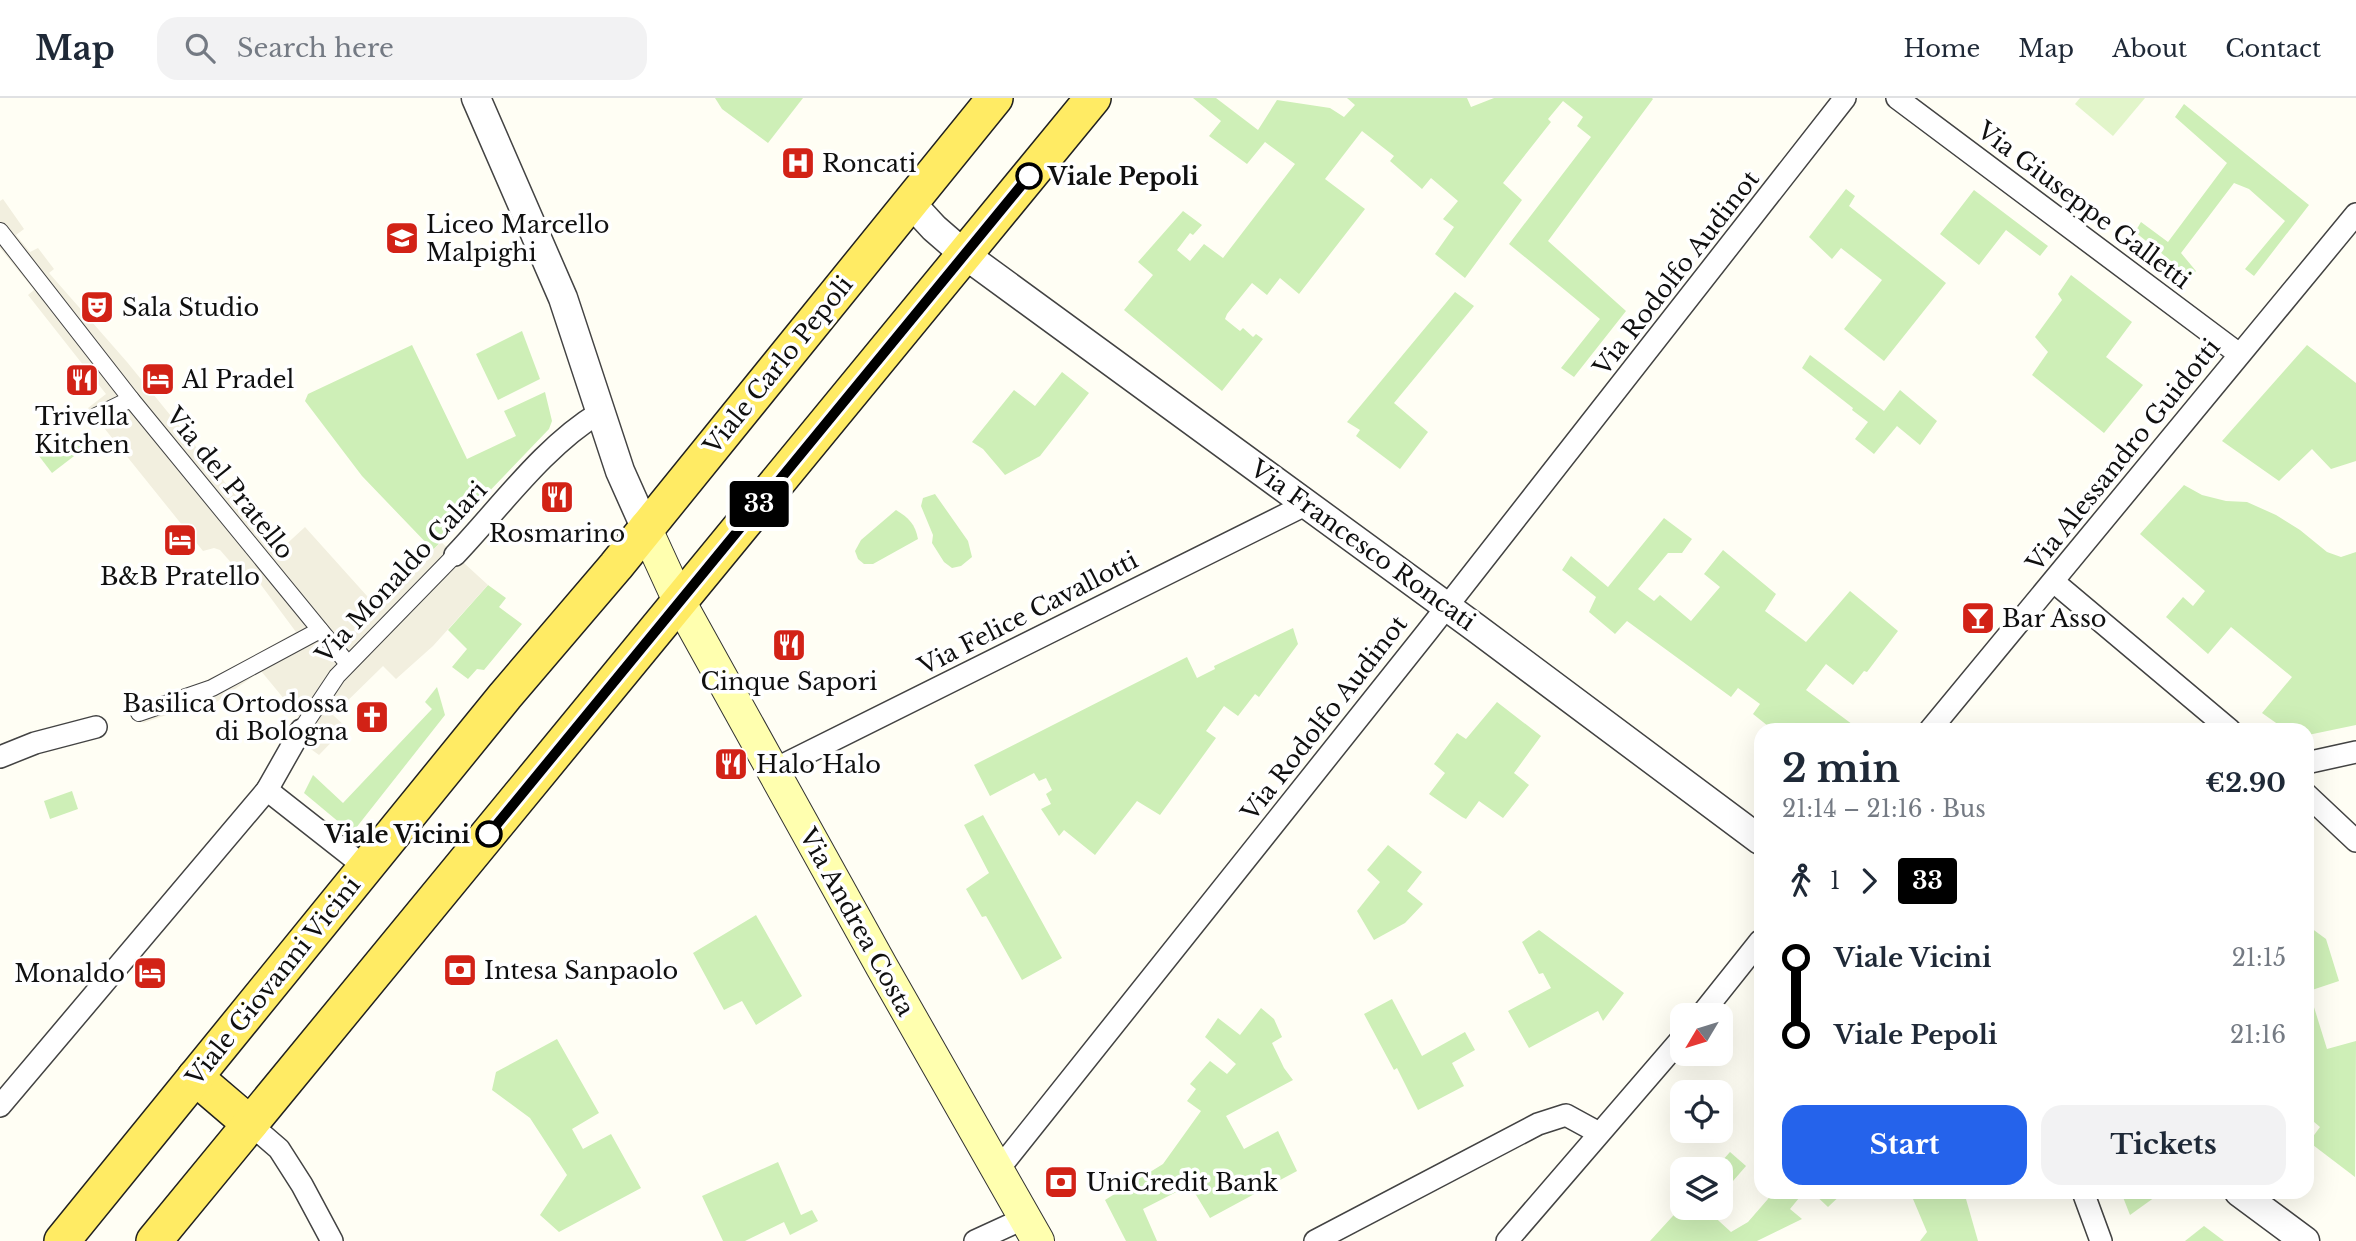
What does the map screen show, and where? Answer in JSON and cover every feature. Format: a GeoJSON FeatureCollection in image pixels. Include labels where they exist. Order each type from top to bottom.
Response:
{"type":"FeatureCollection","features":[{"type":"Feature","properties":{"kind":"main road","name":"Viale Carlo Pepoli"},"geometry":{"type":"LineString","coordinates":[[645,527],[995,98]]}},
{"type":"Feature","properties":{"kind":"main road"},"geometry":{"type":"LineString","coordinates":[[154,1241],[1093,98]]}},
{"type":"Feature","properties":{"kind":"main road","name":"Via Andrea Costa"},"geometry":{"type":"LineString","coordinates":[[645,527],[679,601],[1031,1229]]}},
{"type":"Feature","properties":{"kind":"main road","name":"Viale Giovanni Vicini"},"geometry":{"type":"LineString","coordinates":[[62,1241],[505,696],[616,566],[645,527]]}},
{"type":"Feature","properties":{"kind":"main road"},"geometry":{"type":"LineString","coordinates":[[195,1077],[250,1124]]}},
{"type":"Feature","properties":{"kind":"street"},"geometry":{"type":"LineString","coordinates":[[476,98],[563,298],[622,477],[645,527]]}},
{"type":"Feature","properties":{"kind":"street","name":"Via Rodolfo Audinot"},"geometry":{"type":"LineString","coordinates":[[998,1170],[1845,98]]}},
{"type":"Feature","properties":{"kind":"street","name":"Via Giuseppe Galletti"},"geometry":{"type":"LineString","coordinates":[[1897,98],[2239,354]]}},
{"type":"Feature","properties":{"kind":"street"},"geometry":{"type":"LineString","coordinates":[[910,202],[964,254]]}},
{"type":"Feature","properties":{"kind":"street","name":"Via Alessandro Guidotti"},"geometry":{"type":"LineString","coordinates":[[1936,723],[2356,214]]}},
{"type":"Feature","properties":{"kind":"street","name":"Via del Pratello"},"geometry":{"type":"LineString","coordinates":[[0,231],[131,399],[348,664]]}},
{"type":"Feature","properties":{"kind":"street","name":"Via Francesco Roncati"},"geometry":{"type":"LineString","coordinates":[[964,254],[1446,606],[1754,836]]}},
{"type":"Feature","properties":{"kind":"street"},"geometry":{"type":"LineString","coordinates":[[96,416],[131,399]]}},
{"type":"Feature","properties":{"kind":"street","name":"Via Monaldo Calari"},"geometry":{"type":"LineString","coordinates":[[0,1105],[267,790],[301,730],[348,664],[574,429],[595,401]]}},
{"type":"Feature","properties":{"kind":"street","name":"Via Felice Cavallotti"},"geometry":{"type":"LineString","coordinates":[[773,770],[1307,504]]}},
{"type":"Feature","properties":{"kind":"street"},"geometry":{"type":"LineString","coordinates":[[2054,582],[2222,723]]}},
{"type":"Feature","properties":{"kind":"street"},"geometry":{"type":"LineString","coordinates":[[139,713],[212,688],[320,629]]}},
{"type":"Feature","properties":{"kind":"street"},"geometry":{"type":"LineString","coordinates":[[0,757],[35,743],[96,727]]}},
{"type":"Feature","properties":{"kind":"street"},"geometry":{"type":"LineString","coordinates":[[2314,761],[2356,752]]}},
{"type":"Feature","properties":{"kind":"street"},"geometry":{"type":"LineString","coordinates":[[267,790],[365,867]]}},
{"type":"Feature","properties":{"kind":"street"},"geometry":{"type":"LineString","coordinates":[[2314,802],[2356,841]]}},
{"type":"Feature","properties":{"kind":"street"},"geometry":{"type":"LineString","coordinates":[[1710,1003],[1754,948]]}},
{"type":"Feature","properties":{"kind":"street"},"geometry":{"type":"LineString","coordinates":[[1507,1241],[1670,1052]]}},
{"type":"Feature","properties":{"kind":"street"},"geometry":{"type":"LineString","coordinates":[[1315,1241],[1538,1124],[1566,1115],[1599,1133]]}},
{"type":"Feature","properties":{"kind":"street"},"geometry":{"type":"LineString","coordinates":[[250,1124],[279,1149],[303,1185],[332,1241]]}},
{"type":"Feature","properties":{"kind":"street"},"geometry":{"type":"LineString","coordinates":[[2086,1199],[2101,1241]]}},
{"type":"Feature","properties":{"kind":"street"},"geometry":{"type":"LineString","coordinates":[[2248,1199],[2305,1241]]}},
{"type":"Feature","properties":{"kind":"street"},"geometry":{"type":"LineString","coordinates":[[975,1241],[1031,1229]]}},
{"type":"Feature","properties":{"kind":"green space"},"geometry":{"type":"Polygon","coordinates":[[[715,98],[803,98],[768,143],[722,109],[715,98]]]}},
{"type":"Feature","properties":{"kind":"green space"},"geometry":{"type":"Polygon","coordinates":[[[1193,98],[1216,98],[1258,130],[1277,100],[1330,108],[1344,117],[1355,105],[1347,98],[1467,98],[1471,107],[1494,98],[1652,98],[1548,241],[1626,311],[1574,377],[1561,368],[1600,319],[1509,244],[1591,137],[1577,126],[1583,117],[1563,101],[1548,119],[1551,122],[1503,183],[1522,200],[1465,278],[1435,254],[1454,227],[1443,219],[1458,201],[1431,178],[1422,189],[1390,161],[1394,156],[1362,131],[1325,179],[1365,209],[1299,294],[1280,278],[1267,295],[1252,283],[1227,314],[1225,319],[1240,331],[1243,328],[1253,337],[1256,334],[1263,339],[1222,391],[1124,310],[1153,275],[1138,262],[1183,211],[1202,225],[1193,235],[1190,233],[1177,250],[1190,261],[1204,244],[1223,258],[1295,164],[1265,142],[1247,164],[1209,136],[1221,121],[1193,98]]]}},
{"type":"Feature","properties":{"kind":"green space"},"geometry":{"type":"Polygon","coordinates":[[[2080,98],[2145,98],[2113,136],[2075,104],[2080,98]]]}},
{"type":"Feature","properties":{"kind":"green space"},"geometry":{"type":"Polygon","coordinates":[[[2184,104],[2309,205],[2254,276],[2245,269],[2285,221],[2249,189],[2234,183],[2181,253],[2196,271],[2191,277],[2135,232],[2141,222],[2168,242],[2227,163],[2175,117],[2184,104]]]}},
{"type":"Feature","properties":{"kind":"green space"},"geometry":{"type":"Polygon","coordinates":[[[1846,189],[1855,196],[1849,206],[1946,283],[1884,361],[1844,329],[1882,280],[1841,248],[1832,259],[1809,237],[1846,189]]]}},
{"type":"Feature","properties":{"kind":"green space"},"geometry":{"type":"Polygon","coordinates":[[[1974,190],[2048,246],[2040,256],[2006,230],[1979,265],[1940,234],[1974,190]]]}},
{"type":"Feature","properties":{"kind":"green space"},"geometry":{"type":"Polygon","coordinates":[[[2071,275],[2132,322],[2106,357],[2143,385],[2104,433],[2032,375],[2048,352],[2035,337],[2062,300],[2058,294],[2071,275]]]}},
{"type":"Feature","properties":{"kind":"green space"},"geometry":{"type":"Polygon","coordinates":[[[1455,292],[1474,306],[1394,403],[1428,432],[1400,469],[1356,436],[1360,430],[1347,422],[1455,292]]]}},
{"type":"Feature","properties":{"kind":"green space"},"geometry":{"type":"Polygon","coordinates":[[[522,331],[540,379],[498,400],[476,354],[522,331]]]}},
{"type":"Feature","properties":{"kind":"green space"},"geometry":{"type":"Polygon","coordinates":[[[412,345],[467,459],[516,436],[504,411],[545,392],[552,421],[549,429],[433,550],[362,476],[305,401],[308,394],[412,345]]]}},
{"type":"Feature","properties":{"kind":"green space"},"geometry":{"type":"Polygon","coordinates":[[[2307,345],[2356,383],[2356,461],[2331,469],[2312,449],[2279,481],[2222,441],[2307,345]]]}},
{"type":"Feature","properties":{"kind":"green space"},"geometry":{"type":"Polygon","coordinates":[[[1810,355],[1884,411],[1900,390],[1937,421],[1920,445],[1897,426],[1874,454],[1855,439],[1868,422],[1802,368],[1810,355]]]}},
{"type":"Feature","properties":{"kind":"green space"},"geometry":{"type":"Polygon","coordinates":[[[1062,372],[1089,393],[1040,456],[1005,475],[983,449],[972,442],[1014,390],[1035,406],[1062,372]]]}},
{"type":"Feature","properties":{"kind":"green space"},"geometry":{"type":"Polygon","coordinates":[[[86,436],[95,440],[52,473],[39,456],[86,436]]]}},
{"type":"Feature","properties":{"kind":"green space"},"geometry":{"type":"Polygon","coordinates":[[[2184,485],[2202,495],[2226,501],[2247,502],[2276,515],[2327,552],[2341,557],[2356,552],[2356,725],[2314,734],[2314,723],[2276,723],[2262,713],[2292,677],[2231,627],[2208,654],[2166,617],[2183,597],[2193,606],[2205,591],[2140,534],[2184,485]]]}},
{"type":"Feature","properties":{"kind":"green space"},"geometry":{"type":"Polygon","coordinates":[[[935,494],[968,541],[972,557],[961,566],[952,568],[944,562],[932,543],[933,535],[921,506],[923,498],[935,494]]]}},
{"type":"Feature","properties":{"kind":"green space"},"geometry":{"type":"Polygon","coordinates":[[[896,510],[911,522],[918,539],[873,564],[864,564],[855,551],[861,540],[896,510]]]}},
{"type":"Feature","properties":{"kind":"green space"},"geometry":{"type":"Polygon","coordinates":[[[1664,518],[1692,539],[1682,553],[1668,553],[1638,589],[1654,601],[1660,595],[1691,621],[1720,587],[1704,574],[1723,550],[1776,594],[1765,611],[1806,642],[1850,591],[1898,631],[1867,672],[1864,671],[1853,685],[1826,664],[1806,690],[1851,723],[1764,723],[1753,714],[1760,704],[1738,688],[1731,697],[1627,621],[1615,634],[1589,612],[1596,597],[1562,570],[1571,556],[1608,587],[1664,518]]]}},
{"type":"Feature","properties":{"kind":"green space"},"geometry":{"type":"Polygon","coordinates":[[[488,585],[506,598],[499,607],[522,624],[484,670],[477,669],[468,679],[452,667],[467,649],[448,630],[488,585]]]}},
{"type":"Feature","properties":{"kind":"green space"},"geometry":{"type":"Polygon","coordinates":[[[1293,628],[1298,644],[1259,697],[1255,694],[1238,716],[1224,706],[1206,731],[1216,738],[1160,815],[1137,801],[1095,855],[1064,830],[1059,836],[1041,809],[1051,804],[1046,794],[1052,790],[1046,778],[1039,781],[1034,773],[990,796],[974,765],[1187,657],[1197,678],[1215,669],[1214,666],[1293,628]]]}},
{"type":"Feature","properties":{"kind":"green space"},"geometry":{"type":"Polygon","coordinates":[[[437,687],[445,715],[352,833],[304,793],[313,775],[343,803],[432,709],[425,702],[437,687]]]}},
{"type":"Feature","properties":{"kind":"green space"},"geometry":{"type":"Polygon","coordinates":[[[1497,702],[1541,736],[1514,773],[1529,785],[1503,818],[1479,801],[1466,819],[1429,794],[1445,773],[1434,764],[1457,733],[1466,739],[1497,702]]]}},
{"type":"Feature","properties":{"kind":"green space"},"geometry":{"type":"Polygon","coordinates":[[[72,791],[78,809],[50,819],[44,801],[72,791]]]}},
{"type":"Feature","properties":{"kind":"green space"},"geometry":{"type":"Polygon","coordinates":[[[983,815],[1062,958],[1022,980],[986,916],[982,917],[966,889],[989,873],[964,825],[983,815]]]}},
{"type":"Feature","properties":{"kind":"green space"},"geometry":{"type":"Polygon","coordinates":[[[1388,845],[1422,872],[1407,891],[1423,904],[1405,923],[1374,940],[1357,911],[1380,882],[1367,870],[1388,845]]]}},
{"type":"Feature","properties":{"kind":"green space"},"geometry":{"type":"Polygon","coordinates":[[[756,915],[802,996],[756,1025],[742,1001],[724,1010],[693,953],[756,915]]]}},
{"type":"Feature","properties":{"kind":"green space"},"geometry":{"type":"Polygon","coordinates":[[[1539,930],[1624,993],[1603,1021],[1598,1011],[1529,1048],[1508,1011],[1551,988],[1543,973],[1539,974],[1522,942],[1539,930]]]}},
{"type":"Feature","properties":{"kind":"green space"},"geometry":{"type":"Polygon","coordinates":[[[2314,930],[2326,939],[2339,981],[2314,989],[2314,930]]]}},
{"type":"Feature","properties":{"kind":"green space"},"geometry":{"type":"Polygon","coordinates":[[[1392,999],[1422,1056],[1465,1032],[1475,1050],[1452,1063],[1464,1086],[1418,1110],[1397,1068],[1394,1070],[1364,1014],[1392,999]]]}},
{"type":"Feature","properties":{"kind":"green space"},"geometry":{"type":"Polygon","coordinates":[[[2314,1007],[2327,1049],[2356,1041],[2355,1177],[2314,1146],[2314,1135],[2320,1127],[2314,1122],[2314,1007]]]}},
{"type":"Feature","properties":{"kind":"green space"},"geometry":{"type":"Polygon","coordinates":[[[1261,1008],[1274,1019],[1282,1037],[1272,1043],[1293,1080],[1226,1116],[1244,1149],[1278,1131],[1297,1171],[1210,1218],[1190,1185],[1143,1209],[1157,1241],[1126,1241],[1105,1200],[1163,1164],[1201,1111],[1187,1101],[1196,1089],[1190,1084],[1210,1061],[1227,1074],[1236,1064],[1205,1037],[1218,1018],[1240,1035],[1261,1008]]]}},
{"type":"Feature","properties":{"kind":"green space"},"geometry":{"type":"Polygon","coordinates":[[[557,1039],[599,1113],[572,1129],[583,1149],[611,1134],[641,1188],[559,1232],[540,1215],[567,1175],[530,1118],[492,1090],[496,1072],[557,1039]]]}},
{"type":"Feature","properties":{"kind":"green space"},"geometry":{"type":"Polygon","coordinates":[[[1730,1152],[1746,1166],[1733,1181],[1733,1157],[1726,1157],[1730,1152]]]}},
{"type":"Feature","properties":{"kind":"green space"},"geometry":{"type":"Polygon","coordinates":[[[778,1162],[801,1215],[812,1210],[818,1221],[790,1235],[784,1222],[745,1241],[723,1241],[702,1196],[778,1162]]]}},
{"type":"Feature","properties":{"kind":"green space"},"geometry":{"type":"Polygon","coordinates":[[[1768,1199],[1798,1199],[1790,1209],[1802,1219],[1757,1241],[1650,1241],[1670,1219],[1718,1220],[1731,1232],[1748,1222],[1768,1199]]]}},
{"type":"Feature","properties":{"kind":"green space"},"geometry":{"type":"Polygon","coordinates":[[[1819,1199],[1837,1199],[1828,1207],[1819,1199]]]}},
{"type":"Feature","properties":{"kind":"green space"},"geometry":{"type":"Polygon","coordinates":[[[1913,1199],[1966,1199],[1978,1241],[1920,1241],[1927,1232],[1913,1199]]]}},
{"type":"Feature","properties":{"kind":"green space"},"geometry":{"type":"Polygon","coordinates":[[[2124,1199],[2152,1199],[2130,1215],[2124,1199]]]}},
{"type":"Feature","properties":{"kind":"green space"},"geometry":{"type":"Polygon","coordinates":[[[2204,1226],[2224,1241],[2185,1241],[2204,1226]]]}},
{"type":"Feature","properties":{"kind":"shaded area"},"geometry":{"type":"Polygon","coordinates":[[[3,199],[24,229],[16,235],[30,252],[38,248],[54,269],[49,273],[127,362],[280,550],[305,527],[376,606],[441,542],[488,585],[433,646],[396,679],[383,666],[333,715],[346,727],[319,755],[308,747],[311,740],[294,723],[299,717],[261,671],[202,712],[196,705],[143,723],[136,704],[194,686],[296,632],[250,570],[241,574],[220,550],[214,548],[203,551],[88,408],[106,394],[28,295],[34,290],[0,248],[0,201],[3,199]]]}},
{"type":"Feature","properties":{"kind":"bus line","name":"33"},"geometry":{"type":"LineString","coordinates":[[489,834],[1029,176]]}},
{"type":"Feature","properties":{"kind":"place","name":"Roncati"},"geometry":{"type":"Point","coordinates":[798,163]}},
{"type":"Feature","properties":{"kind":"place","name":"Viale Pepoli"},"geometry":{"type":"Point","coordinates":[1029,176]}},
{"type":"Feature","properties":{"kind":"place","name":"Liceo Marcello Malpighi"},"geometry":{"type":"Point","coordinates":[402,238]}},
{"type":"Feature","properties":{"kind":"place","name":"Sala Studio"},"geometry":{"type":"Point","coordinates":[97,307]}},
{"type":"Feature","properties":{"kind":"place","name":"Al Pradel"},"geometry":{"type":"Point","coordinates":[158,379]}},
{"type":"Feature","properties":{"kind":"place","name":"Trivella Kitchen"},"geometry":{"type":"Point","coordinates":[82,380]}},
{"type":"Feature","properties":{"kind":"place","name":"Rosmarino"},"geometry":{"type":"Point","coordinates":[557,497]}},
{"type":"Feature","properties":{"kind":"place","name":"B&B Pratello"},"geometry":{"type":"Point","coordinates":[180,540]}},
{"type":"Feature","properties":{"kind":"place","name":"Bar Asso"},"geometry":{"type":"Point","coordinates":[1978,618]}},
{"type":"Feature","properties":{"kind":"place","name":"Cinque Sapori"},"geometry":{"type":"Point","coordinates":[789,645]}},
{"type":"Feature","properties":{"kind":"place","name":"Basilica Ortodossa di Bologna"},"geometry":{"type":"Point","coordinates":[372,717]}},
{"type":"Feature","properties":{"kind":"place","name":"Halo Halo"},"geometry":{"type":"Point","coordinates":[731,764]}},
{"type":"Feature","properties":{"kind":"place","name":"Viale Vicini"},"geometry":{"type":"Point","coordinates":[489,834]}},
{"type":"Feature","properties":{"kind":"place","name":"Intesa Sanpaolo"},"geometry":{"type":"Point","coordinates":[460,970]}},
{"type":"Feature","properties":{"kind":"place","name":"Monaldo"},"geometry":{"type":"Point","coordinates":[150,973]}},
{"type":"Feature","properties":{"kind":"place","name":"UniCredit Bank"},"geometry":{"type":"Point","coordinates":[1061,1182]}}]}
